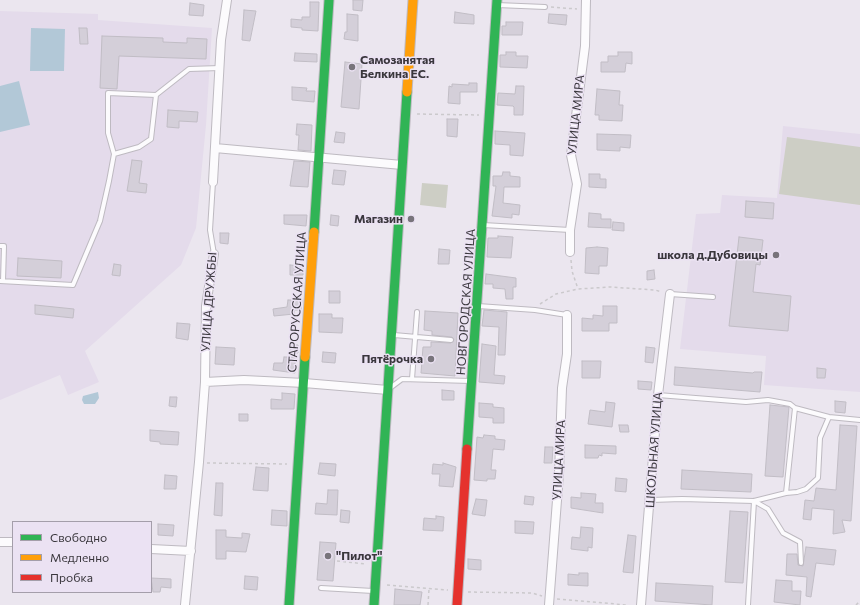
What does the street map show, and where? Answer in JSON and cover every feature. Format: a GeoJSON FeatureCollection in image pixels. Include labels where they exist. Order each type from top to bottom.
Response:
{"type":"FeatureCollection","features":[{"type":"Feature","properties":{"kind":"street","name":"УЛИЦА ДРУЖБЫ"},"geometry":{"type":"LineString","coordinates":[[213,182],[221,68],[221,40],[228,0]]}},
{"type":"Feature","properties":{"kind":"street","name":"СТАРОРУССКАЯ УЛИЦА"},"geometry":{"type":"LineString","coordinates":[[289,605],[329,0]]}},
{"type":"Feature","properties":{"kind":"street"},"geometry":{"type":"LineString","coordinates":[[374,605],[413,0]]}},
{"type":"Feature","properties":{"kind":"street","name":"УЛИЦА МИРА"},"geometry":{"type":"LineString","coordinates":[[570,252],[570,230],[576,184],[571,155],[585,46],[586,0]]}},
{"type":"Feature","properties":{"kind":"street","name":"НОВГОРОДСКАЯ УЛИЦА"},"geometry":{"type":"LineString","coordinates":[[457,605],[497,2]]}},
{"type":"Feature","properties":{"kind":"street"},"geometry":{"type":"LineString","coordinates":[[215,148],[319,156],[402,165]]}},
{"type":"Feature","properties":{"kind":"street","name":"УЛИЦА ДРУЖБЫ"},"geometry":{"type":"LineString","coordinates":[[186,605],[199,462],[204,382],[206,306],[214,254]]}},
{"type":"Feature","properties":{"kind":"street","name":"ШКОЛЬНАЯ УЛИЦА"},"geometry":{"type":"LineString","coordinates":[[641,605],[651,500],[658,395],[670,294]]}},
{"type":"Feature","properties":{"kind":"street","name":"УЛИЦА МИРА"},"geometry":{"type":"LineString","coordinates":[[549,601],[559,474],[562,388],[567,354],[567,315]]}},
{"type":"Feature","properties":{"kind":"street"},"geometry":{"type":"LineString","coordinates":[[204,382],[244,380],[388,390]]}},
{"type":"Feature","properties":{"kind":"street"},"geometry":{"type":"LineString","coordinates":[[0,542],[12,542]]}},
{"type":"Feature","properties":{"kind":"street"},"geometry":{"type":"LineString","coordinates":[[152,549],[191,551]]}},
{"type":"Feature","properties":{"kind":"lane"},"geometry":{"type":"LineString","coordinates":[[497,2],[545,7]]}},
{"type":"Feature","properties":{"kind":"lane"},"geometry":{"type":"LineString","coordinates":[[0,246],[4,246],[1,281],[73,285],[100,221],[114,154],[108,133],[108,93],[156,95],[189,69],[221,68]]}},
{"type":"Feature","properties":{"kind":"lane"},"geometry":{"type":"LineString","coordinates":[[114,154],[139,148],[150,139],[156,95]]}},
{"type":"Feature","properties":{"kind":"lane","name":"УЛИЦА ДРУЖБЫ"},"geometry":{"type":"LineString","coordinates":[[213,182],[210,230],[214,254]]}},
{"type":"Feature","properties":{"kind":"lane"},"geometry":{"type":"LineString","coordinates":[[483,225],[570,230]]}},
{"type":"Feature","properties":{"kind":"lane"},"geometry":{"type":"LineString","coordinates":[[670,294],[713,297]]}},
{"type":"Feature","properties":{"kind":"lane"},"geometry":{"type":"LineString","coordinates":[[477,306],[535,310],[567,315]]}},
{"type":"Feature","properties":{"kind":"lane"},"geometry":{"type":"LineString","coordinates":[[412,379],[417,312]]}},
{"type":"Feature","properties":{"kind":"lane"},"geometry":{"type":"LineString","coordinates":[[392,335],[451,340]]}},
{"type":"Feature","properties":{"kind":"lane"},"geometry":{"type":"LineString","coordinates":[[388,390],[402,379],[472,381]]}},
{"type":"Feature","properties":{"kind":"lane"},"geometry":{"type":"LineString","coordinates":[[658,395],[746,402],[768,400],[790,404],[794,408],[829,417],[860,420]]}},
{"type":"Feature","properties":{"kind":"lane"},"geometry":{"type":"LineString","coordinates":[[786,493],[794,408]]}},
{"type":"Feature","properties":{"kind":"lane"},"geometry":{"type":"LineString","coordinates":[[651,500],[682,499],[754,501],[806,489],[818,478],[820,438],[829,417]]}},
{"type":"Feature","properties":{"kind":"lane"},"geometry":{"type":"LineString","coordinates":[[754,501],[768,509],[783,533],[800,542],[801,563]]}},
{"type":"Feature","properties":{"kind":"lane"},"geometry":{"type":"LineString","coordinates":[[748,605],[754,501]]}},
{"type":"Feature","properties":{"kind":"lane"},"geometry":{"type":"LineString","coordinates":[[321,588],[375,591]]}},
{"type":"Feature","properties":{"kind":"path"},"geometry":{"type":"LineString","coordinates":[[545,7],[586,10]]}},
{"type":"Feature","properties":{"kind":"path"},"geometry":{"type":"LineString","coordinates":[[415,114],[490,115]]}},
{"type":"Feature","properties":{"kind":"path"},"geometry":{"type":"LineString","coordinates":[[570,252],[572,271],[578,289]]}},
{"type":"Feature","properties":{"kind":"path"},"geometry":{"type":"LineString","coordinates":[[540,304],[556,294],[578,289],[610,287],[661,291]]}},
{"type":"Feature","properties":{"kind":"path"},"geometry":{"type":"LineString","coordinates":[[199,462],[299,465]]}},
{"type":"Feature","properties":{"kind":"path"},"geometry":{"type":"LineString","coordinates":[[337,561],[366,564]]}},
{"type":"Feature","properties":{"kind":"path"},"geometry":{"type":"LineString","coordinates":[[385,585],[458,591],[532,593],[549,601],[627,605]]}},
{"type":"Feature","properties":{"kind":"path"},"geometry":{"type":"LineString","coordinates":[[428,605],[429,589]]}},
{"type":"Feature","properties":{"kind":"path"},"geometry":{"type":"LineString","coordinates":[[856,605],[860,601]]}},
{"type":"Feature","properties":{"kind":"shaded area"},"geometry":{"type":"Polygon","coordinates":[[[0,11],[98,14],[98,20],[212,28],[206,125],[196,228],[181,265],[85,351],[99,382],[68,395],[60,375],[0,400],[0,11]]]}},
{"type":"Feature","properties":{"kind":"shaded area","name":"школа д.Дубовицы"},"geometry":{"type":"Polygon","coordinates":[[[783,126],[860,134],[860,392],[764,385],[766,356],[680,349],[696,214],[720,213],[722,195],[777,198],[783,126]]]}},
{"type":"Feature","properties":{"kind":"shaded area"},"geometry":{"type":"Polygon","coordinates":[[[787,137],[860,147],[860,205],[779,194],[787,137]]]}},
{"type":"Feature","properties":{"kind":"shaded area"},"geometry":{"type":"Polygon","coordinates":[[[422,183],[448,185],[446,208],[420,205],[422,183]]]}},
{"type":"Feature","properties":{"kind":"water"},"geometry":{"type":"Polygon","coordinates":[[[31,28],[65,29],[64,71],[30,71],[31,28]]]}},
{"type":"Feature","properties":{"kind":"water"},"geometry":{"type":"Polygon","coordinates":[[[19,81],[30,125],[0,132],[0,86],[19,81]]]}},
{"type":"Feature","properties":{"kind":"water"},"geometry":{"type":"Polygon","coordinates":[[[98,392],[99,398],[95,404],[84,404],[82,400],[83,396],[98,392]]]}},
{"type":"Feature","properties":{"kind":"building"},"geometry":{"type":"Polygon","coordinates":[[[353,0],[363,0],[362,11],[353,10],[353,0]]]}},
{"type":"Feature","properties":{"kind":"building"},"geometry":{"type":"Polygon","coordinates":[[[310,2],[319,2],[318,31],[302,30],[302,28],[291,27],[291,19],[302,20],[302,17],[310,17],[310,2]]]}},
{"type":"Feature","properties":{"kind":"building"},"geometry":{"type":"Polygon","coordinates":[[[190,3],[204,5],[203,16],[189,15],[190,3]]]}},
{"type":"Feature","properties":{"kind":"building"},"geometry":{"type":"Polygon","coordinates":[[[244,10],[256,11],[250,41],[242,40],[244,10]]]}},
{"type":"Feature","properties":{"kind":"building"},"geometry":{"type":"Polygon","coordinates":[[[455,12],[474,15],[474,24],[454,23],[455,12]]]}},
{"type":"Feature","properties":{"kind":"building"},"geometry":{"type":"Polygon","coordinates":[[[347,14],[358,15],[358,41],[344,39],[345,32],[347,32],[347,14]]]}},
{"type":"Feature","properties":{"kind":"building"},"geometry":{"type":"Polygon","coordinates":[[[549,14],[567,15],[566,25],[548,23],[549,14]]]}},
{"type":"Feature","properties":{"kind":"building"},"geometry":{"type":"Polygon","coordinates":[[[506,22],[523,22],[522,35],[502,35],[502,26],[506,26],[506,22]]]}},
{"type":"Feature","properties":{"kind":"building"},"geometry":{"type":"Polygon","coordinates":[[[79,28],[87,28],[88,44],[80,44],[79,28]]]}},
{"type":"Feature","properties":{"kind":"building"},"geometry":{"type":"Polygon","coordinates":[[[102,36],[163,38],[163,42],[187,43],[187,38],[207,39],[206,59],[119,56],[117,89],[100,88],[102,36]]]}},
{"type":"Feature","properties":{"kind":"building"},"geometry":{"type":"Polygon","coordinates":[[[506,52],[516,52],[516,56],[528,56],[527,68],[500,67],[500,55],[506,55],[506,52]]]}},
{"type":"Feature","properties":{"kind":"building"},"geometry":{"type":"Polygon","coordinates":[[[618,52],[632,52],[632,64],[626,63],[625,72],[601,72],[601,62],[608,62],[608,56],[618,56],[618,52]]]}},
{"type":"Feature","properties":{"kind":"building"},"geometry":{"type":"Polygon","coordinates":[[[295,53],[317,54],[317,62],[294,61],[295,53]]]}},
{"type":"Feature","properties":{"kind":"building"},"geometry":{"type":"Polygon","coordinates":[[[345,62],[362,64],[359,109],[341,107],[345,62]]]}},
{"type":"Feature","properties":{"kind":"building"},"geometry":{"type":"Polygon","coordinates":[[[469,83],[477,83],[477,92],[460,92],[460,104],[448,103],[449,86],[452,87],[452,84],[469,85],[469,83]]]}},
{"type":"Feature","properties":{"kind":"building"},"geometry":{"type":"Polygon","coordinates":[[[516,86],[524,86],[523,115],[514,115],[513,106],[497,105],[498,93],[515,94],[516,86]]]}},
{"type":"Feature","properties":{"kind":"building"},"geometry":{"type":"Polygon","coordinates":[[[292,87],[307,88],[306,91],[315,91],[314,102],[292,100],[292,87]]]}},
{"type":"Feature","properties":{"kind":"building"},"geometry":{"type":"Polygon","coordinates":[[[597,89],[620,91],[619,105],[623,105],[622,121],[599,120],[599,115],[595,115],[597,89]]]}},
{"type":"Feature","properties":{"kind":"building"},"geometry":{"type":"Polygon","coordinates":[[[168,110],[198,112],[197,122],[179,121],[179,128],[167,127],[168,110]]]}},
{"type":"Feature","properties":{"kind":"building"},"geometry":{"type":"Polygon","coordinates":[[[447,119],[458,119],[457,137],[447,136],[447,119]]]}},
{"type":"Feature","properties":{"kind":"building"},"geometry":{"type":"Polygon","coordinates":[[[297,124],[312,125],[311,151],[298,150],[299,135],[296,135],[297,124]]]}},
{"type":"Feature","properties":{"kind":"building"},"geometry":{"type":"Polygon","coordinates":[[[495,131],[525,133],[523,156],[510,155],[510,145],[495,144],[495,131]]]}},
{"type":"Feature","properties":{"kind":"building"},"geometry":{"type":"Polygon","coordinates":[[[336,132],[345,133],[344,143],[334,142],[336,132]]]}},
{"type":"Feature","properties":{"kind":"building"},"geometry":{"type":"Polygon","coordinates":[[[597,134],[631,135],[630,148],[620,147],[620,151],[597,150],[597,134]]]}},
{"type":"Feature","properties":{"kind":"building"},"geometry":{"type":"Polygon","coordinates":[[[132,160],[142,161],[139,183],[147,184],[146,193],[127,191],[132,160]]]}},
{"type":"Feature","properties":{"kind":"building"},"geometry":{"type":"Polygon","coordinates":[[[294,161],[310,162],[308,187],[290,186],[294,161]]]}},
{"type":"Feature","properties":{"kind":"building"},"geometry":{"type":"Polygon","coordinates":[[[334,170],[346,171],[344,185],[332,184],[334,170]]]}},
{"type":"Feature","properties":{"kind":"building"},"geometry":{"type":"Polygon","coordinates":[[[503,172],[510,172],[510,176],[520,177],[520,187],[504,187],[503,203],[520,205],[519,215],[512,214],[512,218],[492,216],[496,186],[493,186],[493,176],[502,176],[503,172]]]}},
{"type":"Feature","properties":{"kind":"building"},"geometry":{"type":"Polygon","coordinates":[[[589,174],[600,174],[600,179],[606,179],[606,188],[589,187],[589,174]]]}},
{"type":"Feature","properties":{"kind":"building"},"geometry":{"type":"Polygon","coordinates":[[[746,201],[774,203],[773,219],[745,217],[746,201]]]}},
{"type":"Feature","properties":{"kind":"building"},"geometry":{"type":"Polygon","coordinates":[[[589,213],[601,214],[601,219],[611,219],[611,228],[588,227],[589,213]]]}},
{"type":"Feature","properties":{"kind":"building"},"geometry":{"type":"Polygon","coordinates":[[[284,215],[307,215],[306,226],[284,224],[284,215]]]}},
{"type":"Feature","properties":{"kind":"building"},"geometry":{"type":"Polygon","coordinates":[[[331,215],[339,216],[338,226],[330,225],[331,215]]]}},
{"type":"Feature","properties":{"kind":"building"},"geometry":{"type":"Polygon","coordinates":[[[613,222],[624,223],[624,231],[612,230],[613,222]]]}},
{"type":"Feature","properties":{"kind":"building"},"geometry":{"type":"Polygon","coordinates":[[[220,233],[229,233],[228,244],[220,243],[220,233]]]}},
{"type":"Feature","properties":{"kind":"building"},"geometry":{"type":"Polygon","coordinates":[[[498,236],[513,237],[511,258],[487,257],[488,238],[498,238],[498,236]]]}},
{"type":"Feature","properties":{"kind":"building"},"geometry":{"type":"Polygon","coordinates":[[[739,237],[763,240],[760,265],[756,264],[753,292],[791,296],[788,331],[729,326],[739,237]]]}},
{"type":"Feature","properties":{"kind":"building"},"geometry":{"type":"Polygon","coordinates":[[[586,248],[608,248],[607,266],[599,266],[599,274],[585,273],[586,248]]]}},
{"type":"Feature","properties":{"kind":"building"},"geometry":{"type":"Polygon","coordinates":[[[439,249],[450,250],[449,264],[438,264],[439,249]]]}},
{"type":"Feature","properties":{"kind":"building"},"geometry":{"type":"Polygon","coordinates":[[[18,258],[62,261],[61,278],[17,276],[18,258]]]}},
{"type":"Feature","properties":{"kind":"building"},"geometry":{"type":"Polygon","coordinates":[[[114,264],[121,265],[120,276],[112,275],[114,264]]]}},
{"type":"Feature","properties":{"kind":"building"},"geometry":{"type":"Polygon","coordinates":[[[290,265],[303,266],[303,275],[290,275],[290,265]]]}},
{"type":"Feature","properties":{"kind":"building"},"geometry":{"type":"Polygon","coordinates":[[[654,270],[655,279],[647,280],[647,271],[654,270]]]}},
{"type":"Feature","properties":{"kind":"building"},"geometry":{"type":"Polygon","coordinates":[[[486,274],[516,278],[516,287],[513,287],[513,299],[506,299],[505,289],[493,288],[493,284],[485,284],[486,274]]]}},
{"type":"Feature","properties":{"kind":"building"},"geometry":{"type":"Polygon","coordinates":[[[329,291],[340,291],[340,303],[329,303],[329,291]]]}},
{"type":"Feature","properties":{"kind":"building"},"geometry":{"type":"Polygon","coordinates":[[[288,300],[302,300],[301,310],[294,310],[294,314],[274,316],[273,309],[287,307],[288,300]]]}},
{"type":"Feature","properties":{"kind":"building"},"geometry":{"type":"Polygon","coordinates":[[[35,305],[74,309],[73,318],[35,314],[35,305]]]}},
{"type":"Feature","properties":{"kind":"building"},"geometry":{"type":"Polygon","coordinates":[[[603,306],[617,306],[617,323],[609,323],[609,331],[582,331],[582,318],[593,319],[593,315],[603,316],[603,306]]]}},
{"type":"Feature","properties":{"kind":"building"},"geometry":{"type":"Polygon","coordinates":[[[484,310],[507,312],[505,355],[498,355],[499,327],[482,326],[484,310]]]}},
{"type":"Feature","properties":{"kind":"building"},"geometry":{"type":"Polygon","coordinates":[[[425,311],[458,313],[455,376],[421,373],[423,347],[431,347],[431,342],[451,343],[454,340],[452,337],[432,335],[432,331],[424,330],[425,311]]]}},
{"type":"Feature","properties":{"kind":"building"},"geometry":{"type":"Polygon","coordinates":[[[319,314],[332,314],[332,318],[343,318],[342,333],[319,332],[319,314]]]}},
{"type":"Feature","properties":{"kind":"building"},"geometry":{"type":"Polygon","coordinates":[[[177,323],[190,324],[188,340],[176,338],[177,323]]]}},
{"type":"Feature","properties":{"kind":"building"},"geometry":{"type":"Polygon","coordinates":[[[482,344],[496,346],[494,375],[505,376],[504,384],[479,382],[482,344]]]}},
{"type":"Feature","properties":{"kind":"building"},"geometry":{"type":"Polygon","coordinates":[[[291,345],[298,345],[298,353],[290,353],[291,345]]]}},
{"type":"Feature","properties":{"kind":"building"},"geometry":{"type":"Polygon","coordinates":[[[216,347],[235,348],[234,365],[215,364],[216,347]]]}},
{"type":"Feature","properties":{"kind":"building"},"geometry":{"type":"Polygon","coordinates":[[[646,347],[655,348],[653,363],[645,362],[646,347]]]}},
{"type":"Feature","properties":{"kind":"building"},"geometry":{"type":"Polygon","coordinates":[[[323,352],[336,353],[335,363],[322,362],[323,352]]]}},
{"type":"Feature","properties":{"kind":"building"},"geometry":{"type":"Polygon","coordinates":[[[284,357],[295,357],[295,373],[273,370],[274,363],[283,363],[284,357]]]}},
{"type":"Feature","properties":{"kind":"building"},"geometry":{"type":"Polygon","coordinates":[[[582,361],[601,361],[600,378],[582,378],[582,361]]]}},
{"type":"Feature","properties":{"kind":"building"},"geometry":{"type":"Polygon","coordinates":[[[675,367],[753,373],[762,372],[760,392],[674,385],[675,367]]]}},
{"type":"Feature","properties":{"kind":"building"},"geometry":{"type":"Polygon","coordinates":[[[817,368],[826,369],[825,378],[817,378],[817,368]]]}},
{"type":"Feature","properties":{"kind":"building"},"geometry":{"type":"Polygon","coordinates":[[[638,381],[652,382],[651,390],[638,389],[638,381]]]}},
{"type":"Feature","properties":{"kind":"building"},"geometry":{"type":"Polygon","coordinates":[[[442,390],[454,391],[454,400],[442,400],[442,390]]]}},
{"type":"Feature","properties":{"kind":"building"},"geometry":{"type":"Polygon","coordinates":[[[282,393],[295,394],[294,409],[271,409],[271,399],[282,400],[282,393]]]}},
{"type":"Feature","properties":{"kind":"building"},"geometry":{"type":"Polygon","coordinates":[[[170,397],[177,397],[176,407],[169,406],[170,397]]]}},
{"type":"Feature","properties":{"kind":"building"},"geometry":{"type":"Polygon","coordinates":[[[835,401],[846,402],[845,413],[835,412],[835,401]]]}},
{"type":"Feature","properties":{"kind":"building"},"geometry":{"type":"Polygon","coordinates":[[[606,402],[615,403],[612,427],[588,424],[590,410],[605,412],[606,402]]]}},
{"type":"Feature","properties":{"kind":"building"},"geometry":{"type":"Polygon","coordinates":[[[479,403],[493,404],[493,407],[504,408],[504,423],[493,423],[493,418],[479,417],[479,403]]]}},
{"type":"Feature","properties":{"kind":"building"},"geometry":{"type":"Polygon","coordinates":[[[770,405],[789,407],[783,477],[765,476],[770,405]]]}},
{"type":"Feature","properties":{"kind":"building"},"geometry":{"type":"Polygon","coordinates":[[[239,414],[248,414],[248,421],[239,421],[239,414]]]}},
{"type":"Feature","properties":{"kind":"building"},"geometry":{"type":"Polygon","coordinates":[[[619,425],[628,425],[629,432],[620,432],[619,425]]]}},
{"type":"Feature","properties":{"kind":"building"},"geometry":{"type":"Polygon","coordinates":[[[840,425],[857,426],[851,521],[842,520],[845,532],[833,534],[834,510],[812,508],[811,520],[803,519],[805,500],[814,501],[816,488],[836,490],[840,425]]]}},
{"type":"Feature","properties":{"kind":"building"},"geometry":{"type":"Polygon","coordinates":[[[150,430],[179,432],[178,445],[160,444],[160,442],[150,441],[150,430]]]}},
{"type":"Feature","properties":{"kind":"building"},"geometry":{"type":"Polygon","coordinates":[[[484,435],[495,436],[495,439],[505,440],[504,450],[493,449],[491,470],[496,470],[495,479],[487,479],[487,481],[474,480],[477,437],[483,438],[484,435]]]}},
{"type":"Feature","properties":{"kind":"building"},"geometry":{"type":"Polygon","coordinates":[[[585,445],[616,446],[616,454],[602,453],[602,456],[599,455],[598,458],[585,458],[585,445]]]}},
{"type":"Feature","properties":{"kind":"building"},"geometry":{"type":"Polygon","coordinates":[[[545,447],[553,447],[552,463],[544,463],[545,447]]]}},
{"type":"Feature","properties":{"kind":"building"},"geometry":{"type":"Polygon","coordinates":[[[320,463],[336,464],[335,476],[318,474],[320,463]]]}},
{"type":"Feature","properties":{"kind":"building"},"geometry":{"type":"Polygon","coordinates":[[[443,463],[456,467],[453,487],[439,486],[440,474],[432,474],[433,464],[443,465],[443,463]]]}},
{"type":"Feature","properties":{"kind":"building"},"geometry":{"type":"Polygon","coordinates":[[[256,467],[269,468],[268,491],[253,490],[256,467]]]}},
{"type":"Feature","properties":{"kind":"building"},"geometry":{"type":"Polygon","coordinates":[[[682,470],[752,474],[751,492],[681,489],[682,470]]]}},
{"type":"Feature","properties":{"kind":"building"},"geometry":{"type":"Polygon","coordinates":[[[165,475],[177,476],[176,489],[164,489],[165,475]]]}},
{"type":"Feature","properties":{"kind":"building"},"geometry":{"type":"Polygon","coordinates":[[[616,478],[627,479],[626,492],[615,491],[616,478]]]}},
{"type":"Feature","properties":{"kind":"building"},"geometry":{"type":"Polygon","coordinates":[[[216,483],[223,483],[222,516],[214,515],[216,483]]]}},
{"type":"Feature","properties":{"kind":"building"},"geometry":{"type":"Polygon","coordinates":[[[328,490],[338,490],[337,515],[315,514],[316,503],[327,504],[328,490]]]}},
{"type":"Feature","properties":{"kind":"building"},"geometry":{"type":"Polygon","coordinates":[[[581,493],[596,494],[595,503],[603,503],[603,513],[571,508],[571,497],[581,498],[581,493]]]}},
{"type":"Feature","properties":{"kind":"building"},"geometry":{"type":"Polygon","coordinates":[[[525,496],[534,497],[533,505],[524,504],[525,496]]]}},
{"type":"Feature","properties":{"kind":"building"},"geometry":{"type":"Polygon","coordinates":[[[476,499],[487,500],[485,516],[472,514],[476,499]]]}},
{"type":"Feature","properties":{"kind":"building"},"geometry":{"type":"Polygon","coordinates":[[[272,510],[287,511],[287,526],[271,525],[272,510]]]}},
{"type":"Feature","properties":{"kind":"building"},"geometry":{"type":"Polygon","coordinates":[[[341,510],[350,511],[349,523],[340,522],[341,510]]]}},
{"type":"Feature","properties":{"kind":"building"},"geometry":{"type":"Polygon","coordinates":[[[730,511],[748,512],[743,583],[725,582],[730,511]]]}},
{"type":"Feature","properties":{"kind":"building"},"geometry":{"type":"Polygon","coordinates":[[[436,516],[444,517],[443,531],[423,530],[424,518],[436,519],[436,516]]]}},
{"type":"Feature","properties":{"kind":"building"},"geometry":{"type":"Polygon","coordinates":[[[515,521],[534,522],[533,534],[515,533],[515,521]]]}},
{"type":"Feature","properties":{"kind":"building"},"geometry":{"type":"Polygon","coordinates":[[[158,524],[174,525],[173,536],[158,535],[158,524]]]}},
{"type":"Feature","properties":{"kind":"building"},"geometry":{"type":"Polygon","coordinates":[[[581,527],[593,528],[592,548],[588,547],[588,551],[571,549],[572,537],[580,538],[581,527]]]}},
{"type":"Feature","properties":{"kind":"building"},"geometry":{"type":"Polygon","coordinates":[[[216,530],[226,530],[226,537],[242,538],[242,533],[250,534],[246,552],[226,551],[226,559],[216,559],[216,530]]]}},
{"type":"Feature","properties":{"kind":"building"},"geometry":{"type":"Polygon","coordinates":[[[628,535],[636,536],[633,573],[623,572],[628,535]]]}},
{"type":"Feature","properties":{"kind":"building"},"geometry":{"type":"Polygon","coordinates":[[[320,542],[336,543],[333,581],[317,580],[320,542]]]}},
{"type":"Feature","properties":{"kind":"building"},"geometry":{"type":"Polygon","coordinates":[[[806,547],[836,550],[834,565],[816,563],[811,597],[806,596],[807,577],[786,575],[787,554],[797,554],[798,565],[803,566],[806,547]]]}},
{"type":"Feature","properties":{"kind":"building"},"geometry":{"type":"Polygon","coordinates":[[[468,559],[481,560],[481,570],[468,569],[468,559]]]}},
{"type":"Feature","properties":{"kind":"building"},"geometry":{"type":"Polygon","coordinates":[[[579,573],[588,573],[588,586],[568,585],[568,574],[579,575],[579,573]]]}},
{"type":"Feature","properties":{"kind":"building"},"geometry":{"type":"Polygon","coordinates":[[[245,576],[258,577],[257,590],[244,589],[245,576]]]}},
{"type":"Feature","properties":{"kind":"building"},"geometry":{"type":"Polygon","coordinates":[[[152,578],[171,579],[171,588],[161,587],[160,592],[153,592],[152,578]]]}},
{"type":"Feature","properties":{"kind":"building"},"geometry":{"type":"Polygon","coordinates":[[[776,580],[792,581],[792,591],[801,591],[800,605],[774,602],[776,580]]]}},
{"type":"Feature","properties":{"kind":"building"},"geometry":{"type":"Polygon","coordinates":[[[656,583],[713,586],[712,605],[655,601],[656,583]]]}},
{"type":"Feature","properties":{"kind":"building"},"geometry":{"type":"Polygon","coordinates":[[[395,589],[422,592],[420,605],[394,605],[395,589]]]}},
{"type":"Feature","properties":{"kind":"traffic: fast"},"geometry":{"type":"LineString","coordinates":[[314,232],[329,0]]}},
{"type":"Feature","properties":{"kind":"traffic: fast"},"geometry":{"type":"LineString","coordinates":[[467,449],[497,0]]}},
{"type":"Feature","properties":{"kind":"traffic: fast"},"geometry":{"type":"LineString","coordinates":[[374,605],[407,92]]}},
{"type":"Feature","properties":{"kind":"traffic: fast"},"geometry":{"type":"LineString","coordinates":[[289,605],[305,357]]}},
{"type":"Feature","properties":{"kind":"traffic: slow"},"geometry":{"type":"LineString","coordinates":[[407,92],[413,0]]}},
{"type":"Feature","properties":{"kind":"traffic: slow"},"geometry":{"type":"LineString","coordinates":[[305,357],[314,232]]}},
{"type":"Feature","properties":{"kind":"traffic: jam"},"geometry":{"type":"LineString","coordinates":[[457,605],[467,449]]}},
{"type":"Feature","properties":{"kind":"place","name":"Самозанятая Белкина ЕС."},"geometry":{"type":"Point","coordinates":[352,67]}},
{"type":"Feature","properties":{"kind":"place","name":"Магазин"},"geometry":{"type":"Point","coordinates":[411,219]}},
{"type":"Feature","properties":{"kind":"place","name":"школа д.Дубовицы"},"geometry":{"type":"Point","coordinates":[776,255]}},
{"type":"Feature","properties":{"kind":"place","name":"Пятёрочка"},"geometry":{"type":"Point","coordinates":[431,359]}},
{"type":"Feature","properties":{"kind":"place","name":"\"Пилот\""},"geometry":{"type":"Point","coordinates":[328,556]}}]}
